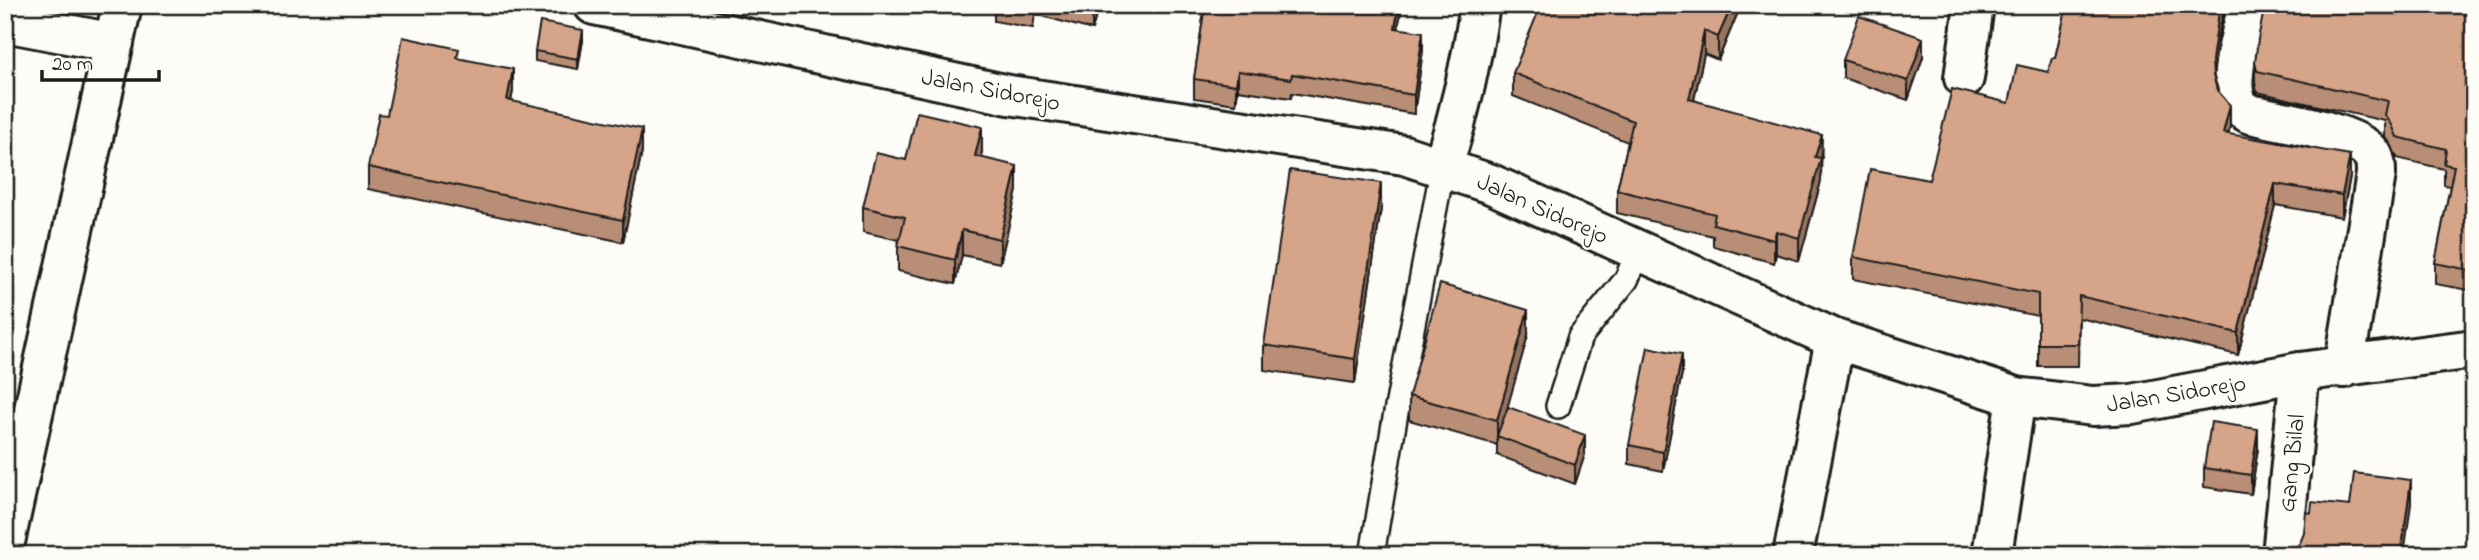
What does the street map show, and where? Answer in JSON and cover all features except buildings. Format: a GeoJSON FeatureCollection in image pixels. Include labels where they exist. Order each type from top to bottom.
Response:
{"type":"FeatureCollection","features":[{"type":"Feature","properties":{"kind":"street"},"geometry":{"type":"LineString","coordinates":[[5,542],[14,462],[122,5]]}},
{"type":"Feature","properties":{"kind":"street","name":"Jalan Sidorejo"},"geometry":{"type":"LineString","coordinates":[[594,5],[1009,95],[1404,155],[1491,184],[1835,339],[2015,397],[2093,406],[2132,404],[2300,372],[2474,349]]}},
{"type":"Feature","properties":{"kind":"street"},"geometry":{"type":"LineString","coordinates":[[1443,166],[1473,59],[1480,5]]}},
{"type":"Feature","properties":{"kind":"street"},"geometry":{"type":"LineString","coordinates":[[1964,78],[1974,5]]}},
{"type":"Feature","properties":{"kind":"street"},"geometry":{"type":"LineString","coordinates":[[2248,5],[2234,77],[2234,92],[2239,106],[2250,114],[2348,137],[2370,151],[2375,159],[2376,174],[2344,368]]}},
{"type":"Feature","properties":{"kind":"street"},"geometry":{"type":"LineString","coordinates":[[5,22],[114,43]]}},
{"type":"Feature","properties":{"kind":"street"},"geometry":{"type":"LineString","coordinates":[[1793,555],[1835,339]]}},
{"type":"Feature","properties":{"kind":"street","name":"Gang Bilal"},"geometry":{"type":"LineString","coordinates":[[2282,555],[2300,372]]}},
{"type":"Feature","properties":{"kind":"street"},"geometry":{"type":"LineString","coordinates":[[1992,555],[2015,397]]}},
{"type":"Feature","properties":{"kind":"lane"},"geometry":{"type":"LineString","coordinates":[[1372,555],[1412,323],[1443,166]]}},
{"type":"Feature","properties":{"kind":"lane"},"geometry":{"type":"LineString","coordinates":[[1558,406],[1580,337],[1626,280],[1639,251]]}}]}
